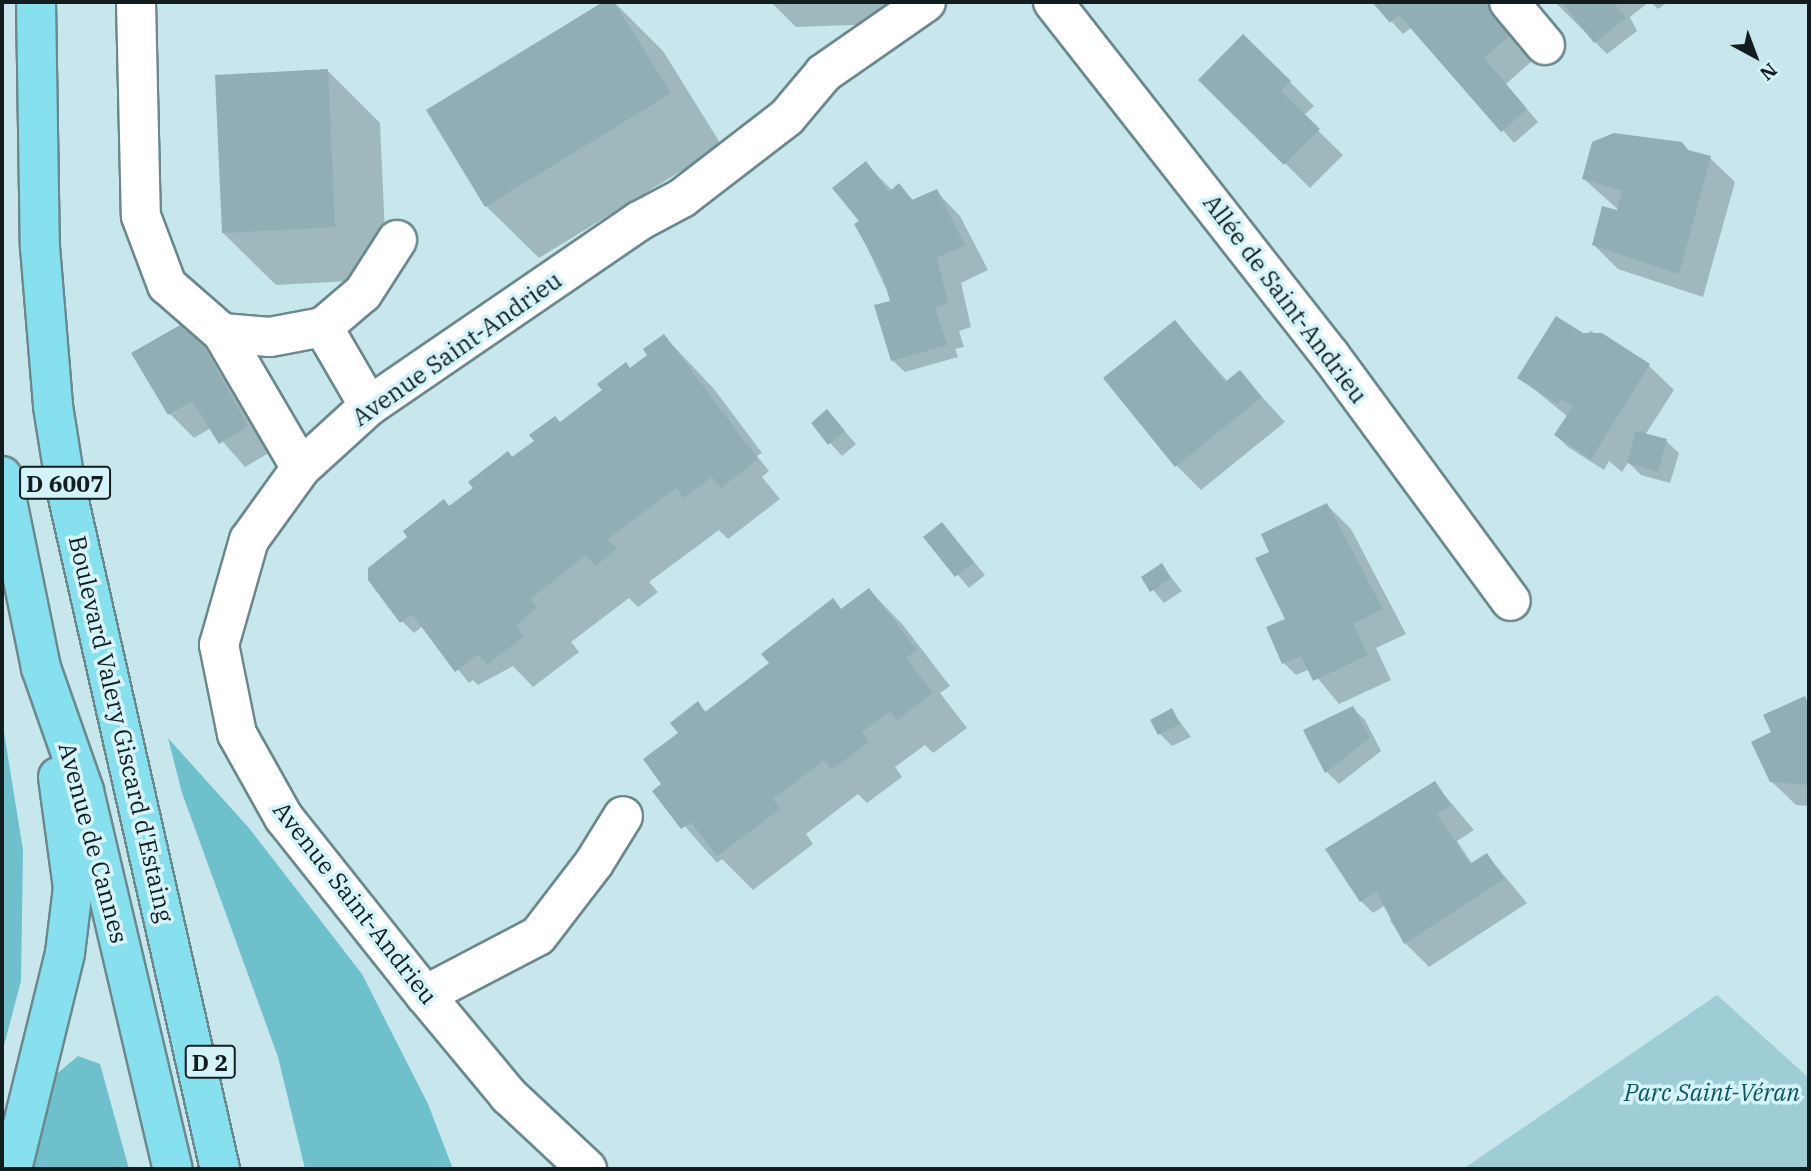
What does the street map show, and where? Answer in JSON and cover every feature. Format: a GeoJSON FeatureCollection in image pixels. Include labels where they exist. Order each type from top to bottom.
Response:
{"type":"FeatureCollection","features":[{"type":"Feature","properties":{"kind":"main road","name":"Boulevard Valery Giscard d'Estaing"},"geometry":{"type":"LineString","coordinates":[[36,2],[40,247],[53,406],[66,488],[174,954]]}},
{"type":"Feature","properties":{"kind":"main road","name":"Avenue de Cannes"},"geometry":{"type":"LineString","coordinates":[[2,476],[41,668],[84,791],[173,1169]]}},
{"type":"Feature","properties":{"kind":"main road"},"geometry":{"type":"LineString","coordinates":[[12,1169],[65,953],[73,888],[41,668]]}},
{"type":"Feature","properties":{"kind":"main road","name":"D 6007"},"geometry":{"type":"LineString","coordinates":[[174,954],[220,1169]]}},
{"type":"Feature","properties":{"kind":"main road","name":"D 2"},"geometry":{"type":"LineString","coordinates":[[174,954],[247,1169]]}},
{"type":"Feature","properties":{"kind":"street"},"geometry":{"type":"LineString","coordinates":[[136,2],[141,216],[167,285],[222,333],[301,468]]}},
{"type":"Feature","properties":{"kind":"street","name":"Avenue Saint-Andrieu"},"geometry":{"type":"LineString","coordinates":[[587,1169],[509,1096],[425,995],[284,818],[237,734],[219,645],[248,540],[301,468],[369,406],[639,221],[682,198],[787,117],[824,73],[926,2]]}},
{"type":"Feature","properties":{"kind":"street","name":"Allée de Saint-Andrieu"},"geometry":{"type":"LineString","coordinates":[[1053,2],[1330,355],[1511,601]]}},
{"type":"Feature","properties":{"kind":"street"},"geometry":{"type":"LineString","coordinates":[[1509,2],[1545,45]]}},
{"type":"Feature","properties":{"kind":"street"},"geometry":{"type":"LineString","coordinates":[[222,333],[270,337],[323,327],[363,293],[397,240]]}},
{"type":"Feature","properties":{"kind":"street"},"geometry":{"type":"LineString","coordinates":[[323,327],[369,406]]}},
{"type":"Feature","properties":{"kind":"street"},"geometry":{"type":"LineString","coordinates":[[425,995],[538,936],[594,863],[623,816]]}},
{"type":"Feature","properties":{"kind":"street"},"geometry":{"type":"LineString","coordinates":[[509,1096],[546,1169]]}},
{"type":"Feature","properties":{"kind":"green space","name":"Parc Saint-Véran"},"geometry":{"type":"Polygon","coordinates":[[[1717,995],[1809,1078],[1809,1169],[1463,1169],[1717,995]]]}},
{"type":"Feature","properties":{"kind":"shaded area"},"geometry":{"type":"Polygon","coordinates":[[[2,720],[23,850],[21,981],[2,1053],[2,720]]]}},
{"type":"Feature","properties":{"kind":"shaded area"},"geometry":{"type":"Polygon","coordinates":[[[168,738],[249,828],[362,974],[428,1104],[453,1169],[305,1169],[278,1057],[182,793],[168,738]]]}},
{"type":"Feature","properties":{"kind":"shaded area"},"geometry":{"type":"Polygon","coordinates":[[[78,1056],[100,1064],[129,1169],[24,1169],[53,1077],[78,1056]]]}},
{"type":"Feature","properties":{"kind":"building"},"geometry":{"type":"Polygon","coordinates":[[[603,2],[614,2],[671,93],[485,207],[426,110],[603,2]]]}},
{"type":"Feature","properties":{"kind":"building"},"geometry":{"type":"Polygon","coordinates":[[[1372,2],[1494,2],[1517,29],[1484,58],[1527,109],[1501,132],[1399,15],[1390,23],[1372,2]]]}},
{"type":"Feature","properties":{"kind":"building"},"geometry":{"type":"Polygon","coordinates":[[[1562,2],[1613,2],[1626,18],[1594,43],[1562,2]]]}},
{"type":"Feature","properties":{"kind":"building"},"geometry":{"type":"Polygon","coordinates":[[[1243,34],[1291,81],[1281,91],[1320,129],[1284,165],[1198,80],[1243,34]]]}},
{"type":"Feature","properties":{"kind":"building"},"geometry":{"type":"Polygon","coordinates":[[[328,69],[335,227],[222,233],[215,75],[328,69]]]}},
{"type":"Feature","properties":{"kind":"building"},"geometry":{"type":"Polygon","coordinates":[[[1614,133],[1682,142],[1688,150],[1711,156],[1679,274],[1592,245],[1602,206],[1617,210],[1622,191],[1582,179],[1592,142],[1614,133]]]}},
{"type":"Feature","properties":{"kind":"building"},"geometry":{"type":"Polygon","coordinates":[[[866,161],[889,192],[899,183],[912,200],[937,189],[965,245],[937,258],[948,303],[935,307],[947,345],[891,361],[874,305],[890,301],[883,276],[854,224],[859,221],[832,188],[866,161]]]}},
{"type":"Feature","properties":{"kind":"building"},"geometry":{"type":"Polygon","coordinates":[[[1556,316],[1583,333],[1602,333],[1650,364],[1591,459],[1554,435],[1573,406],[1561,399],[1558,404],[1517,378],[1556,316]]]}},
{"type":"Feature","properties":{"kind":"building"},"geometry":{"type":"Polygon","coordinates":[[[189,320],[248,426],[219,444],[192,401],[168,415],[131,353],[189,320]]]}},
{"type":"Feature","properties":{"kind":"building"},"geometry":{"type":"Polygon","coordinates":[[[1175,320],[1225,382],[1240,370],[1262,397],[1175,467],[1103,378],[1175,320]]]}},
{"type":"Feature","properties":{"kind":"building"},"geometry":{"type":"Polygon","coordinates":[[[664,334],[758,459],[721,488],[712,477],[684,498],[676,488],[608,539],[617,549],[595,566],[586,555],[530,599],[537,608],[516,625],[524,636],[487,665],[478,654],[455,672],[412,614],[400,623],[368,580],[368,568],[407,537],[403,531],[444,499],[449,506],[473,488],[468,482],[508,451],[512,457],[534,441],[529,435],[555,416],[560,422],[602,390],[597,384],[626,362],[630,368],[647,355],[643,349],[664,334]]]}},
{"type":"Feature","properties":{"kind":"building"},"geometry":{"type":"Polygon","coordinates":[[[827,409],[845,431],[828,445],[811,423],[827,409]]]}},
{"type":"Feature","properties":{"kind":"building"},"geometry":{"type":"Polygon","coordinates":[[[1636,431],[1667,439],[1658,472],[1627,463],[1636,431]]]}},
{"type":"Feature","properties":{"kind":"building"},"geometry":{"type":"Polygon","coordinates":[[[1327,503],[1383,609],[1353,624],[1368,655],[1313,681],[1301,656],[1282,664],[1266,627],[1285,619],[1255,558],[1269,552],[1261,534],[1327,503]]]}},
{"type":"Feature","properties":{"kind":"building"},"geometry":{"type":"Polygon","coordinates":[[[942,522],[974,562],[955,577],[923,537],[942,522]]]}},
{"type":"Feature","properties":{"kind":"building"},"geometry":{"type":"Polygon","coordinates":[[[1162,563],[1171,578],[1150,592],[1141,577],[1162,563]]]}},
{"type":"Feature","properties":{"kind":"building"},"geometry":{"type":"Polygon","coordinates":[[[869,588],[917,650],[906,658],[933,693],[897,720],[890,711],[862,732],[869,742],[831,770],[824,760],[773,799],[780,809],[717,856],[691,822],[681,829],[652,791],[661,784],[643,759],[678,733],[670,723],[698,701],[705,712],[769,663],[761,654],[833,598],[841,609],[869,588]]]}},
{"type":"Feature","properties":{"kind":"building"},"geometry":{"type":"Polygon","coordinates":[[[1805,696],[1809,706],[1809,785],[1770,782],[1751,742],[1771,732],[1763,715],[1805,696]]]}},
{"type":"Feature","properties":{"kind":"building"},"geometry":{"type":"Polygon","coordinates":[[[1353,706],[1370,738],[1325,773],[1303,730],[1353,706]]]}},
{"type":"Feature","properties":{"kind":"building"},"geometry":{"type":"Polygon","coordinates":[[[1172,708],[1180,724],[1158,735],[1150,720],[1172,708]]]}},
{"type":"Feature","properties":{"kind":"building"},"geometry":{"type":"Polygon","coordinates":[[[1435,781],[1451,805],[1437,814],[1470,864],[1487,853],[1504,879],[1404,944],[1376,891],[1360,902],[1325,849],[1435,781]]]}}]}
